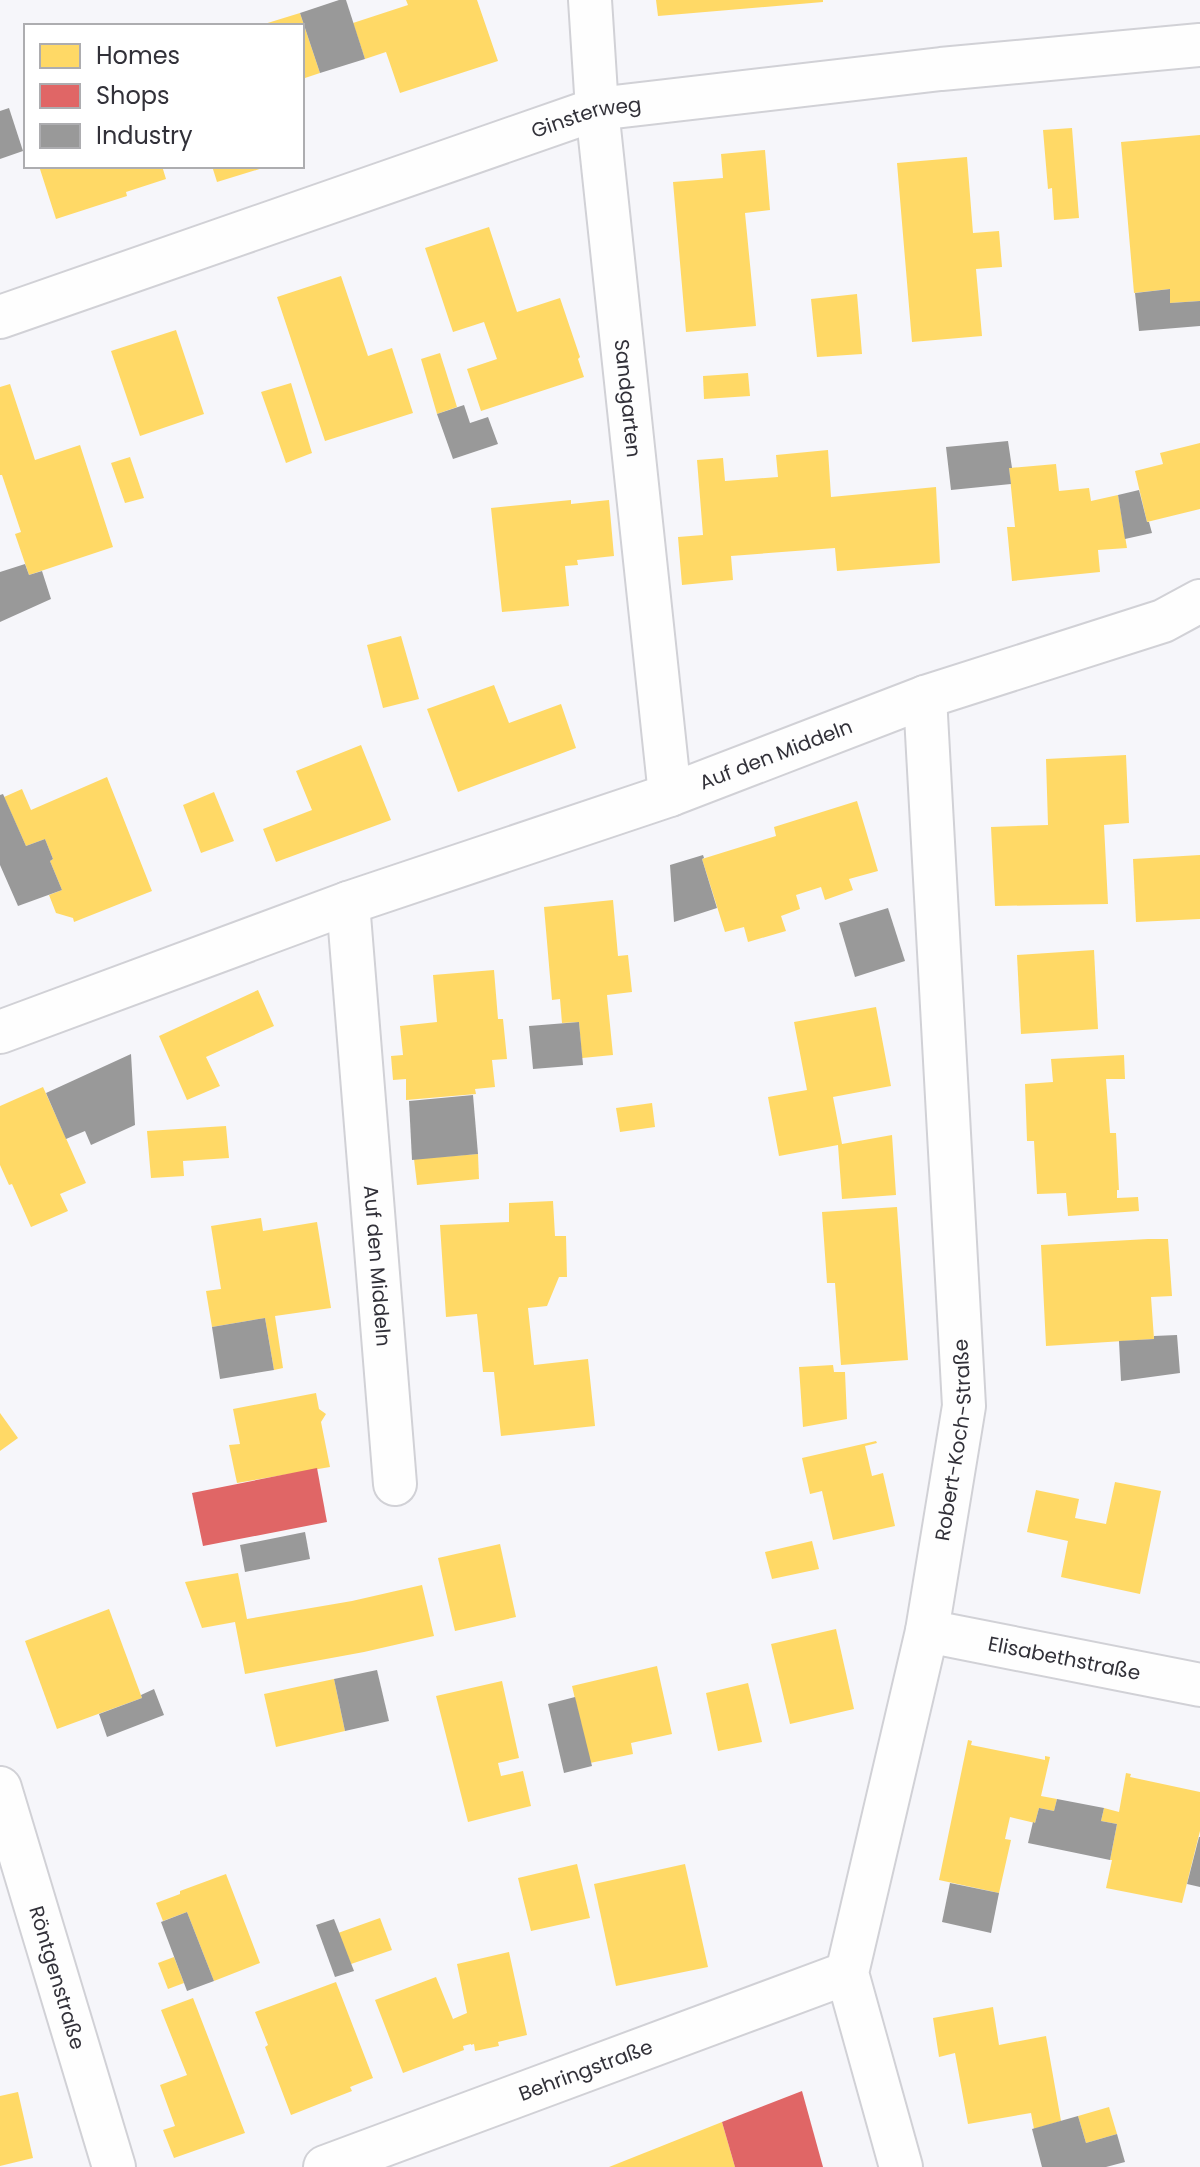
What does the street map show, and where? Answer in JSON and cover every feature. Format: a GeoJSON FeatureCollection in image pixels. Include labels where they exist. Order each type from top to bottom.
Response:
{"type":"FeatureCollection","features":[{"type":"Feature","properties":{"kind":"street","name":"Sandgarten"},"geometry":{"type":"LineString","coordinates":[[590,0],[597,109],[670,795]]}},
{"type":"Feature","properties":{"kind":"street","name":"Ginsterweg"},"geometry":{"type":"LineString","coordinates":[[0,317],[597,109],[941,69],[1200,45]]}},
{"type":"Feature","properties":{"kind":"street","name":"Auf den Middeln"},"geometry":{"type":"LineString","coordinates":[[0,1032],[348,903],[670,795],[925,697],[1163,621],[1200,601]]}},
{"type":"Feature","properties":{"kind":"street","name":"Robert-Koch-Straße"},"geometry":{"type":"LineString","coordinates":[[901,2167],[847,1973],[927,1631],[964,1406],[925,697]]}},
{"type":"Feature","properties":{"kind":"street","name":"Auf den Middeln"},"geometry":{"type":"LineString","coordinates":[[348,903],[395,1484]]}},
{"type":"Feature","properties":{"kind":"street","name":"Elisabethstraße"},"geometry":{"type":"LineString","coordinates":[[927,1631],[1200,1685]]}},
{"type":"Feature","properties":{"kind":"street","name":"Röntgenstraße"},"geometry":{"type":"LineString","coordinates":[[0,1788],[114,2167]]}},
{"type":"Feature","properties":{"kind":"street","name":"Behringstraße"},"geometry":{"type":"LineString","coordinates":[[325,2167],[847,1973]]}},
{"type":"Feature","properties":{"kind":"building: Homes"},"geometry":{"type":"Polygon","coordinates":[[[406,0],[477,0],[498,61],[400,93],[386,52],[365,59],[353,23],[408,5],[406,0]]]}},
{"type":"Feature","properties":{"kind":"building: Homes"},"geometry":{"type":"Polygon","coordinates":[[[656,0],[823,0],[823,2],[658,16],[656,0]]]}},
{"type":"Feature","properties":{"kind":"building: Homes"},"geometry":{"type":"Polygon","coordinates":[[[300,13],[304,24],[264,24],[300,13]]]}},
{"type":"Feature","properties":{"kind":"building: Homes"},"geometry":{"type":"Polygon","coordinates":[[[304,25],[320,73],[304,78],[304,25]]]}},
{"type":"Feature","properties":{"kind":"building: Homes"},"geometry":{"type":"Polygon","coordinates":[[[1072,128],[1079,218],[1054,220],[1043,130],[1072,128]]]}},
{"type":"Feature","properties":{"kind":"building: Homes"},"geometry":{"type":"Polygon","coordinates":[[[1200,135],[1200,301],[1170,303],[1170,289],[1134,293],[1121,142],[1200,135]]]}},
{"type":"Feature","properties":{"kind":"building: Homes"},"geometry":{"type":"Polygon","coordinates":[[[765,150],[770,210],[745,213],[756,326],[686,332],[673,182],[723,178],[721,154],[765,150]]]}},
{"type":"Feature","properties":{"kind":"building: Homes"},"geometry":{"type":"Polygon","coordinates":[[[967,157],[973,233],[999,231],[1002,267],[976,269],[982,336],[912,342],[897,163],[967,157]]]}},
{"type":"Feature","properties":{"kind":"building: Homes"},"geometry":{"type":"Polygon","coordinates":[[[40,168],[163,168],[166,179],[126,192],[127,196],[56,219],[40,168]]]}},
{"type":"Feature","properties":{"kind":"building: Homes"},"geometry":{"type":"Polygon","coordinates":[[[213,168],[263,168],[217,182],[213,168]]]}},
{"type":"Feature","properties":{"kind":"building: Homes"},"geometry":{"type":"Polygon","coordinates":[[[489,227],[517,312],[560,298],[584,377],[481,411],[467,369],[497,359],[484,322],[453,332],[425,248],[489,227]]]}},
{"type":"Feature","properties":{"kind":"building: Homes"},"geometry":{"type":"Polygon","coordinates":[[[341,276],[368,356],[392,348],[413,413],[325,441],[277,297],[341,276]]]}},
{"type":"Feature","properties":{"kind":"building: Homes"},"geometry":{"type":"Polygon","coordinates":[[[857,294],[862,354],[817,357],[811,299],[857,294]]]}},
{"type":"Feature","properties":{"kind":"building: Homes"},"geometry":{"type":"Polygon","coordinates":[[[176,330],[204,414],[140,436],[111,351],[176,330]]]}},
{"type":"Feature","properties":{"kind":"building: Homes"},"geometry":{"type":"Polygon","coordinates":[[[440,353],[457,407],[437,414],[421,359],[440,353]]]}},
{"type":"Feature","properties":{"kind":"building: Homes"},"geometry":{"type":"Polygon","coordinates":[[[748,373],[750,396],[704,399],[703,376],[748,373]]]}},
{"type":"Feature","properties":{"kind":"building: Homes"},"geometry":{"type":"Polygon","coordinates":[[[291,383],[312,453],[286,463],[261,392],[291,383]]]}},
{"type":"Feature","properties":{"kind":"building: Homes"},"geometry":{"type":"Polygon","coordinates":[[[10,384],[35,460],[80,445],[113,547],[29,575],[15,534],[21,532],[0,475],[0,387],[10,384]]]}},
{"type":"Feature","properties":{"kind":"building: Homes"},"geometry":{"type":"Polygon","coordinates":[[[1200,443],[1200,509],[1147,522],[1135,471],[1163,464],[1160,453],[1200,443]]]}},
{"type":"Feature","properties":{"kind":"building: Homes"},"geometry":{"type":"Polygon","coordinates":[[[828,450],[831,497],[936,487],[940,563],[837,571],[835,548],[731,556],[733,580],[682,585],[678,537],[703,535],[697,460],[723,458],[725,481],[778,477],[776,455],[828,450]]]}},
{"type":"Feature","properties":{"kind":"building: Homes"},"geometry":{"type":"Polygon","coordinates":[[[130,457],[144,498],[125,503],[111,463],[130,457]]]}},
{"type":"Feature","properties":{"kind":"building: Homes"},"geometry":{"type":"Polygon","coordinates":[[[1056,464],[1059,491],[1089,488],[1091,501],[1118,495],[1127,548],[1098,550],[1100,572],[1012,581],[1007,527],[1015,527],[1009,468],[1056,464]]]}},
{"type":"Feature","properties":{"kind":"building: Homes"},"geometry":{"type":"Polygon","coordinates":[[[571,500],[571,504],[609,500],[614,556],[577,560],[578,565],[565,566],[569,606],[502,612],[491,508],[571,500]]]}},
{"type":"Feature","properties":{"kind":"building: Homes"},"geometry":{"type":"Polygon","coordinates":[[[401,636],[419,699],[383,708],[367,645],[401,636]]]}},
{"type":"Feature","properties":{"kind":"building: Homes"},"geometry":{"type":"Polygon","coordinates":[[[494,685],[509,723],[561,704],[576,748],[458,792],[427,709],[494,685]]]}},
{"type":"Feature","properties":{"kind":"building: Homes"},"geometry":{"type":"Polygon","coordinates":[[[361,745],[391,820],[276,862],[263,829],[312,810],[296,771],[361,745]]]}},
{"type":"Feature","properties":{"kind":"building: Homes"},"geometry":{"type":"Polygon","coordinates":[[[1126,755],[1129,823],[1104,825],[1108,904],[995,906],[991,827],[1048,825],[1046,759],[1126,755]]]}},
{"type":"Feature","properties":{"kind":"building: Homes"},"geometry":{"type":"Polygon","coordinates":[[[107,777],[152,891],[74,922],[73,918],[56,913],[49,895],[62,890],[45,839],[26,846],[4,797],[22,789],[31,810],[107,777]]]}},
{"type":"Feature","properties":{"kind":"building: Homes"},"geometry":{"type":"Polygon","coordinates":[[[214,792],[234,841],[201,853],[183,805],[214,792]]]}},
{"type":"Feature","properties":{"kind":"building: Homes"},"geometry":{"type":"Polygon","coordinates":[[[857,801],[878,871],[849,879],[853,890],[825,900],[821,887],[796,895],[800,909],[781,916],[786,931],[748,942],[744,927],[725,932],[702,859],[776,836],[774,827],[857,801]]]}},
{"type":"Feature","properties":{"kind":"building: Homes"},"geometry":{"type":"Polygon","coordinates":[[[1200,855],[1200,919],[1136,922],[1133,859],[1200,855]]]}},
{"type":"Feature","properties":{"kind":"building: Homes"},"geometry":{"type":"Polygon","coordinates":[[[613,900],[618,956],[628,955],[632,992],[607,995],[613,1055],[582,1058],[579,1022],[562,1023],[560,999],[552,1000],[544,907],[613,900]]]}},
{"type":"Feature","properties":{"kind":"building: Homes"},"geometry":{"type":"Polygon","coordinates":[[[1094,950],[1098,1029],[1021,1034],[1017,955],[1094,950]]]}},
{"type":"Feature","properties":{"kind":"building: Homes"},"geometry":{"type":"Polygon","coordinates":[[[494,970],[498,1019],[503,1019],[507,1059],[492,1060],[495,1087],[475,1089],[476,1094],[406,1100],[406,1079],[393,1080],[391,1056],[403,1055],[400,1026],[437,1022],[433,975],[494,970]]]}},
{"type":"Feature","properties":{"kind":"building: Homes"},"geometry":{"type":"Polygon","coordinates":[[[258,990],[274,1026],[206,1057],[220,1086],[187,1100],[159,1036],[258,990]]]}},
{"type":"Feature","properties":{"kind":"building: Homes"},"geometry":{"type":"Polygon","coordinates":[[[876,1007],[891,1086],[833,1097],[842,1144],[892,1135],[896,1195],[842,1199],[838,1145],[779,1156],[768,1097],[807,1090],[794,1022],[876,1007]]]}},
{"type":"Feature","properties":{"kind":"building: Homes"},"geometry":{"type":"Polygon","coordinates":[[[1124,1055],[1125,1079],[1106,1079],[1110,1133],[1116,1133],[1117,1198],[1138,1197],[1139,1211],[1068,1216],[1066,1193],[1037,1194],[1034,1141],[1027,1141],[1025,1084],[1053,1082],[1051,1059],[1124,1055]]]}},
{"type":"Feature","properties":{"kind":"building: Homes"},"geometry":{"type":"Polygon","coordinates":[[[43,1087],[86,1183],[60,1194],[68,1211],[31,1227],[0,1165],[0,1106],[43,1087]]]}},
{"type":"Feature","properties":{"kind":"building: Homes"},"geometry":{"type":"Polygon","coordinates":[[[652,1103],[655,1127],[620,1132],[616,1108],[652,1103]]]}},
{"type":"Feature","properties":{"kind":"building: Homes"},"geometry":{"type":"Polygon","coordinates":[[[226,1126],[229,1158],[183,1161],[184,1176],[151,1178],[147,1131],[226,1126]]]}},
{"type":"Feature","properties":{"kind":"building: Homes"},"geometry":{"type":"Polygon","coordinates":[[[478,1154],[479,1179],[417,1185],[414,1159],[478,1154]]]}},
{"type":"Feature","properties":{"kind":"building: Homes"},"geometry":{"type":"Polygon","coordinates":[[[553,1201],[555,1236],[566,1236],[567,1277],[559,1277],[547,1306],[528,1308],[534,1365],[588,1359],[595,1426],[501,1436],[494,1372],[483,1372],[477,1314],[446,1317],[440,1225],[509,1222],[509,1203],[553,1201]]]}},
{"type":"Feature","properties":{"kind":"building: Homes"},"geometry":{"type":"Polygon","coordinates":[[[897,1207],[908,1360],[841,1365],[835,1283],[827,1283],[822,1212],[897,1207]]]}},
{"type":"Feature","properties":{"kind":"building: Homes"},"geometry":{"type":"Polygon","coordinates":[[[261,1218],[263,1231],[317,1222],[331,1308],[275,1316],[283,1368],[274,1370],[265,1318],[212,1327],[206,1291],[221,1289],[211,1226],[261,1218]]]}},
{"type":"Feature","properties":{"kind":"building: Homes"},"geometry":{"type":"Polygon","coordinates":[[[1168,1239],[1172,1296],[1151,1297],[1154,1339],[1046,1346],[1041,1245],[1168,1239]]]}},
{"type":"Feature","properties":{"kind":"building: Homes"},"geometry":{"type":"Polygon","coordinates":[[[833,1365],[834,1372],[845,1372],[847,1419],[803,1427],[799,1367],[833,1365]]]}},
{"type":"Feature","properties":{"kind":"building: Homes"},"geometry":{"type":"Polygon","coordinates":[[[316,1393],[319,1409],[326,1414],[321,1422],[330,1467],[237,1483],[229,1445],[240,1444],[233,1409],[316,1393]]]}},
{"type":"Feature","properties":{"kind":"building: Homes"},"geometry":{"type":"Polygon","coordinates":[[[0,1413],[18,1438],[0,1451],[0,1413]]]}},
{"type":"Feature","properties":{"kind":"building: Homes"},"geometry":{"type":"Polygon","coordinates":[[[876,1441],[865,1446],[872,1476],[883,1473],[895,1526],[833,1540],[822,1491],[810,1494],[802,1458],[876,1441]]]}},
{"type":"Feature","properties":{"kind":"building: Homes"},"geometry":{"type":"Polygon","coordinates":[[[1115,1482],[1161,1491],[1140,1594],[1061,1577],[1068,1541],[1027,1532],[1036,1490],[1079,1499],[1075,1518],[1106,1524],[1115,1482]]]}},
{"type":"Feature","properties":{"kind":"building: Homes"},"geometry":{"type":"Polygon","coordinates":[[[812,1541],[819,1569],[772,1579],[765,1552],[812,1541]]]}},
{"type":"Feature","properties":{"kind":"building: Homes"},"geometry":{"type":"Polygon","coordinates":[[[500,1544],[516,1617],[455,1631],[438,1558],[500,1544]]]}},
{"type":"Feature","properties":{"kind":"building: Homes"},"geometry":{"type":"Polygon","coordinates":[[[238,1573],[247,1619],[422,1585],[434,1636],[245,1674],[235,1622],[202,1628],[185,1582],[238,1573]]]}},
{"type":"Feature","properties":{"kind":"building: Homes"},"geometry":{"type":"Polygon","coordinates":[[[109,1609],[142,1698],[57,1729],[25,1641],[109,1609]]]}},
{"type":"Feature","properties":{"kind":"building: Homes"},"geometry":{"type":"Polygon","coordinates":[[[836,1629],[854,1709],[790,1724],[771,1644],[836,1629]]]}},
{"type":"Feature","properties":{"kind":"building: Homes"},"geometry":{"type":"Polygon","coordinates":[[[657,1666],[672,1734],[631,1743],[633,1754],[590,1763],[572,1686],[657,1666]]]}},
{"type":"Feature","properties":{"kind":"building: Homes"},"geometry":{"type":"Polygon","coordinates":[[[334,1679],[345,1731],[276,1747],[264,1694],[334,1679]]]}},
{"type":"Feature","properties":{"kind":"building: Homes"},"geometry":{"type":"Polygon","coordinates":[[[502,1681],[519,1758],[498,1763],[501,1776],[523,1771],[531,1806],[468,1822],[436,1696],[502,1681]]]}},
{"type":"Feature","properties":{"kind":"building: Homes"},"geometry":{"type":"Polygon","coordinates":[[[748,1683],[762,1742],[718,1751],[706,1693],[748,1683]]]}},
{"type":"Feature","properties":{"kind":"building: Homes"},"geometry":{"type":"Polygon","coordinates":[[[968,1740],[972,1741],[971,1745],[1045,1760],[1045,1756],[1050,1757],[1041,1796],[1057,1799],[1054,1811],[1039,1808],[1035,1823],[1010,1817],[1005,1839],[1011,1840],[999,1893],[939,1880],[968,1740]]]}},
{"type":"Feature","properties":{"kind":"building: Homes"},"geometry":{"type":"Polygon","coordinates":[[[1126,1773],[1131,1774],[1130,1777],[1200,1792],[1200,1831],[1182,1903],[1106,1888],[1117,1824],[1101,1821],[1104,1808],[1119,1812],[1126,1773]]]}},
{"type":"Feature","properties":{"kind":"building: Homes"},"geometry":{"type":"Polygon","coordinates":[[[577,1864],[590,1918],[531,1931],[518,1878],[577,1864]]]}},
{"type":"Feature","properties":{"kind":"building: Homes"},"geometry":{"type":"Polygon","coordinates":[[[685,1864],[708,1967],[616,1986],[594,1884],[685,1864]]]}},
{"type":"Feature","properties":{"kind":"building: Homes"},"geometry":{"type":"Polygon","coordinates":[[[226,1874],[260,1963],[214,1981],[187,1912],[163,1921],[156,1903],[226,1874]]]}},
{"type":"Feature","properties":{"kind":"building: Homes"},"geometry":{"type":"Polygon","coordinates":[[[380,1918],[392,1950],[351,1964],[338,1933],[380,1918]]]}},
{"type":"Feature","properties":{"kind":"building: Homes"},"geometry":{"type":"Polygon","coordinates":[[[509,1952],[527,2035],[475,2051],[474,2044],[463,2046],[464,2050],[403,2073],[375,2000],[436,1977],[453,2019],[467,2013],[457,1964],[509,1952]]]}},
{"type":"Feature","properties":{"kind":"building: Homes"},"geometry":{"type":"Polygon","coordinates":[[[174,1957],[184,1983],[168,1989],[158,1963],[174,1957]]]}},
{"type":"Feature","properties":{"kind":"building: Homes"},"geometry":{"type":"Polygon","coordinates":[[[336,1982],[373,2078],[350,2087],[352,2091],[291,2115],[255,2012],[336,1982]]]}},
{"type":"Feature","properties":{"kind":"building: Homes"},"geometry":{"type":"Polygon","coordinates":[[[193,1998],[245,2133],[174,2158],[163,2130],[175,2126],[160,2085],[187,2075],[161,2010],[193,1998]]]}},
{"type":"Feature","properties":{"kind":"building: Homes"},"geometry":{"type":"Polygon","coordinates":[[[993,2007],[999,2045],[1046,2036],[1061,2121],[1034,2129],[1031,2113],[968,2124],[955,2053],[939,2057],[933,2018],[993,2007]]]}},
{"type":"Feature","properties":{"kind":"building: Homes"},"geometry":{"type":"Polygon","coordinates":[[[18,2092],[33,2158],[0,2166],[0,2096],[18,2092]]]}},
{"type":"Feature","properties":{"kind":"building: Homes"},"geometry":{"type":"Polygon","coordinates":[[[1109,2107],[1117,2134],[1086,2143],[1078,2116],[1109,2107]]]}},
{"type":"Feature","properties":{"kind":"building: Homes"},"geometry":{"type":"Polygon","coordinates":[[[722,2122],[735,2167],[609,2167],[722,2122]]]}},
{"type":"Feature","properties":{"kind":"building: Shops"},"geometry":{"type":"Polygon","coordinates":[[[317,1468],[327,1522],[203,1546],[192,1493],[317,1468]]]}},
{"type":"Feature","properties":{"kind":"building: Shops"},"geometry":{"type":"Polygon","coordinates":[[[802,2091],[823,2167],[735,2167],[722,2122],[802,2091]]]}},
{"type":"Feature","properties":{"kind":"building: Industry"},"geometry":{"type":"Polygon","coordinates":[[[346,0],[365,59],[320,73],[300,13],[346,0]]]}},
{"type":"Feature","properties":{"kind":"building: Industry"},"geometry":{"type":"Polygon","coordinates":[[[9,108],[23,151],[0,159],[0,111],[9,108]]]}},
{"type":"Feature","properties":{"kind":"building: Industry"},"geometry":{"type":"Polygon","coordinates":[[[1170,289],[1170,303],[1200,301],[1200,326],[1139,331],[1135,293],[1170,289]]]}},
{"type":"Feature","properties":{"kind":"building: Industry"},"geometry":{"type":"Polygon","coordinates":[[[464,405],[470,423],[488,417],[498,444],[453,459],[437,414],[464,405]]]}},
{"type":"Feature","properties":{"kind":"building: Industry"},"geometry":{"type":"Polygon","coordinates":[[[1008,441],[1011,484],[951,490],[946,447],[1008,441]]]}},
{"type":"Feature","properties":{"kind":"building: Industry"},"geometry":{"type":"Polygon","coordinates":[[[1139,490],[1152,533],[1125,539],[1118,495],[1139,490]]]}},
{"type":"Feature","properties":{"kind":"building: Industry"},"geometry":{"type":"Polygon","coordinates":[[[25,564],[29,575],[42,571],[51,599],[0,622],[0,572],[25,564]]]}},
{"type":"Feature","properties":{"kind":"building: Industry"},"geometry":{"type":"Polygon","coordinates":[[[3,794],[26,846],[45,839],[62,890],[18,906],[0,865],[0,795],[3,794]]]}},
{"type":"Feature","properties":{"kind":"building: Industry"},"geometry":{"type":"Polygon","coordinates":[[[703,855],[717,908],[674,922],[670,865],[703,855]]]}},
{"type":"Feature","properties":{"kind":"building: Industry"},"geometry":{"type":"Polygon","coordinates":[[[888,908],[905,961],[855,977],[839,923],[888,908]]]}},
{"type":"Feature","properties":{"kind":"building: Industry"},"geometry":{"type":"Polygon","coordinates":[[[579,1022],[583,1065],[533,1069],[529,1026],[579,1022]]]}},
{"type":"Feature","properties":{"kind":"building: Industry"},"geometry":{"type":"Polygon","coordinates":[[[131,1054],[135,1125],[91,1145],[85,1131],[66,1139],[46,1093],[131,1054]]]}},
{"type":"Feature","properties":{"kind":"building: Industry"},"geometry":{"type":"Polygon","coordinates":[[[473,1095],[478,1154],[412,1160],[409,1101],[473,1095]]]}},
{"type":"Feature","properties":{"kind":"building: Industry"},"geometry":{"type":"Polygon","coordinates":[[[265,1318],[274,1370],[220,1379],[212,1327],[265,1318]]]}},
{"type":"Feature","properties":{"kind":"building: Industry"},"geometry":{"type":"Polygon","coordinates":[[[1177,1335],[1180,1373],[1121,1381],[1119,1341],[1177,1335]]]}},
{"type":"Feature","properties":{"kind":"building: Industry"},"geometry":{"type":"Polygon","coordinates":[[[305,1532],[310,1559],[245,1572],[240,1545],[305,1532]]]}},
{"type":"Feature","properties":{"kind":"building: Industry"},"geometry":{"type":"Polygon","coordinates":[[[377,1670],[389,1721],[345,1731],[334,1679],[377,1670]]]}},
{"type":"Feature","properties":{"kind":"building: Industry"},"geometry":{"type":"Polygon","coordinates":[[[154,1689],[164,1715],[107,1737],[99,1714],[142,1698],[141,1695],[154,1689]]]}},
{"type":"Feature","properties":{"kind":"building: Industry"},"geometry":{"type":"Polygon","coordinates":[[[575,1697],[592,1766],[564,1773],[548,1704],[575,1697]]]}},
{"type":"Feature","properties":{"kind":"building: Industry"},"geometry":{"type":"Polygon","coordinates":[[[1057,1799],[1104,1808],[1101,1821],[1117,1824],[1110,1860],[1028,1843],[1039,1808],[1054,1811],[1057,1799]]]}},
{"type":"Feature","properties":{"kind":"building: Industry"},"geometry":{"type":"Polygon","coordinates":[[[1200,1837],[1200,1887],[1187,1884],[1200,1837]]]}},
{"type":"Feature","properties":{"kind":"building: Industry"},"geometry":{"type":"Polygon","coordinates":[[[950,1883],[999,1893],[991,1933],[942,1922],[950,1883]]]}},
{"type":"Feature","properties":{"kind":"building: Industry"},"geometry":{"type":"Polygon","coordinates":[[[187,1912],[214,1981],[187,1991],[161,1922],[187,1912]]]}},
{"type":"Feature","properties":{"kind":"building: Industry"},"geometry":{"type":"Polygon","coordinates":[[[334,1919],[354,1971],[335,1977],[316,1925],[334,1919]]]}},
{"type":"Feature","properties":{"kind":"building: Industry"},"geometry":{"type":"Polygon","coordinates":[[[1078,2116],[1086,2143],[1117,2134],[1125,2162],[1106,2167],[1042,2167],[1032,2129],[1078,2116]]]}}]}
